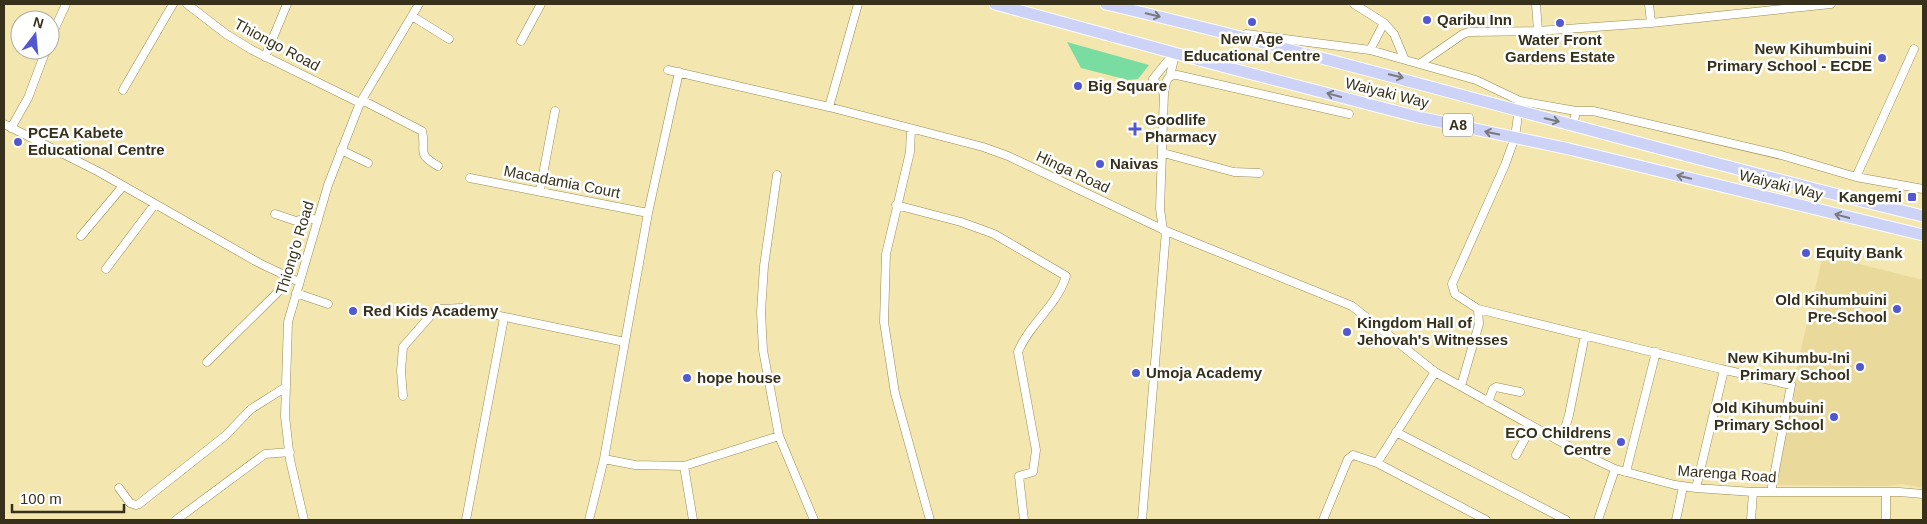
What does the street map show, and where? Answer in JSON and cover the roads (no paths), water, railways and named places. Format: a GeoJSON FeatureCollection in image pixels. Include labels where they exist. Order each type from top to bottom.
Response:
{"type":"FeatureCollection","features":[{"type":"Feature","properties":{"kind":"highway","name":"Waiyaki Way"},"geometry":{"type":"LineString","coordinates":[[995,4],[1418,117],[1744,191],[1861,222],[1923,235]]}},
{"type":"Feature","properties":{"kind":"highway","name":"Waiyaki Way"},"geometry":{"type":"LineString","coordinates":[[1106,4],[1520,107],[1573,126],[1903,211],[1923,214]]}},
{"type":"Feature","properties":{"kind":"highway"},"geometry":{"type":"LineString","coordinates":[[1744,191],[1750,171]]}},
{"type":"Feature","properties":{"kind":"highway","name":"Waiyaki Way"},"geometry":{"type":"LineString","coordinates":[[1861,222],[1923,243]]}},
{"type":"Feature","properties":{"kind":"street"},"geometry":{"type":"LineString","coordinates":[[60,17],[66,4]]}},
{"type":"Feature","properties":{"kind":"street"},"geometry":{"type":"LineString","coordinates":[[123,90],[173,4]]}},
{"type":"Feature","properties":{"kind":"street"},"geometry":{"type":"LineString","coordinates":[[265,57],[287,4]]}},
{"type":"Feature","properties":{"kind":"street","name":"Thiong'o Road"},"geometry":{"type":"LineString","coordinates":[[304,520],[290,452],[285,416],[288,322],[296,293],[295,281],[341,150],[361,102],[419,4]]}},
{"type":"Feature","properties":{"kind":"street"},"geometry":{"type":"LineString","coordinates":[[521,41],[541,4]]}},
{"type":"Feature","properties":{"kind":"street"},"geometry":{"type":"LineString","coordinates":[[828,107],[858,4]]}},
{"type":"Feature","properties":{"kind":"street"},"geometry":{"type":"LineString","coordinates":[[1354,4],[1384,23],[1394,34],[1404,58]]}},
{"type":"Feature","properties":{"kind":"street"},"geometry":{"type":"LineString","coordinates":[[1536,4],[1538,31]]}},
{"type":"Feature","properties":{"kind":"street"},"geometry":{"type":"LineString","coordinates":[[1649,4],[1651,23]]}},
{"type":"Feature","properties":{"kind":"street"},"geometry":{"type":"LineString","coordinates":[[1421,63],[1463,34],[1651,23],[1831,4]]}},
{"type":"Feature","properties":{"kind":"street","name":"Thiongo Road"},"geometry":{"type":"LineString","coordinates":[[190,5],[226,34],[265,57],[422,131],[422,155],[425,159],[438,166]]}},
{"type":"Feature","properties":{"kind":"street"},"geometry":{"type":"LineString","coordinates":[[412,16],[449,39]]}},
{"type":"Feature","properties":{"kind":"street"},"geometry":{"type":"LineString","coordinates":[[1370,50],[1384,23]]}},
{"type":"Feature","properties":{"kind":"street"},"geometry":{"type":"LineString","coordinates":[[1212,29],[1370,50],[1404,58],[1482,82],[1520,107],[1593,111],[1651,122],[1781,155],[1856,177],[1923,189]]}},
{"type":"Feature","properties":{"kind":"street"},"geometry":{"type":"LineString","coordinates":[[1856,177],[1914,49]]}},
{"type":"Feature","properties":{"kind":"street"},"geometry":{"type":"LineString","coordinates":[[1142,520],[1164,231],[1160,209],[1164,93],[1175,52]]}},
{"type":"Feature","properties":{"kind":"street"},"geometry":{"type":"LineString","coordinates":[[1164,93],[1153,79],[1175,52]]}},
{"type":"Feature","properties":{"kind":"street"},"geometry":{"type":"LineString","coordinates":[[42,60],[28,98],[6,127],[123,186],[295,281],[207,362]]}},
{"type":"Feature","properties":{"kind":"street","name":"Hinga Road"},"geometry":{"type":"LineString","coordinates":[[668,70],[828,107],[911,128],[1008,156],[1164,231],[1352,306],[1435,372]]}},
{"type":"Feature","properties":{"kind":"street"},"geometry":{"type":"LineString","coordinates":[[589,520],[604,459],[648,213],[679,72]]}},
{"type":"Feature","properties":{"kind":"street"},"geometry":{"type":"LineString","coordinates":[[1170,76],[1177,75],[1350,114]]}},
{"type":"Feature","properties":{"kind":"street"},"geometry":{"type":"LineString","coordinates":[[1520,107],[1515,138],[1505,165],[1453,280],[1455,294],[1478,309],[1791,385],[1771,492]]}},
{"type":"Feature","properties":{"kind":"street"},"geometry":{"type":"LineString","coordinates":[[540,190],[555,111]]}},
{"type":"Feature","properties":{"kind":"street"},"geometry":{"type":"LineString","coordinates":[[1573,126],[1576,111]]}},
{"type":"Feature","properties":{"kind":"street"},"geometry":{"type":"LineString","coordinates":[[911,128],[910,152],[886,254],[884,298],[886,346],[895,393],[930,520]]}},
{"type":"Feature","properties":{"kind":"street"},"geometry":{"type":"LineString","coordinates":[[341,150],[368,163]]}},
{"type":"Feature","properties":{"kind":"street"},"geometry":{"type":"LineString","coordinates":[[1163,153],[1234,172],[1259,173]]}},
{"type":"Feature","properties":{"kind":"street"},"geometry":{"type":"LineString","coordinates":[[778,175],[766,248],[761,312],[763,350],[778,436],[814,520]]}},
{"type":"Feature","properties":{"kind":"street","name":"Macadamia Court"},"geometry":{"type":"LineString","coordinates":[[470,178],[540,190],[648,213]]}},
{"type":"Feature","properties":{"kind":"street"},"geometry":{"type":"LineString","coordinates":[[81,236],[123,186]]}},
{"type":"Feature","properties":{"kind":"street"},"geometry":{"type":"LineString","coordinates":[[106,269],[155,204]]}},
{"type":"Feature","properties":{"kind":"street"},"geometry":{"type":"LineString","coordinates":[[896,205],[961,222],[994,234],[1066,276],[1064,284],[1045,314],[1023,340],[1018,352],[1036,450],[1033,472],[1019,476],[1024,520]]}},
{"type":"Feature","properties":{"kind":"street"},"geometry":{"type":"LineString","coordinates":[[275,214],[296,221],[306,218],[318,220]]}},
{"type":"Feature","properties":{"kind":"street"},"geometry":{"type":"LineString","coordinates":[[296,293],[328,304]]}},
{"type":"Feature","properties":{"kind":"street"},"geometry":{"type":"LineString","coordinates":[[403,396],[401,371],[403,347],[431,315],[451,307],[625,342]]}},
{"type":"Feature","properties":{"kind":"street"},"geometry":{"type":"LineString","coordinates":[[1461,386],[1479,324],[1478,309]]}},
{"type":"Feature","properties":{"kind":"street"},"geometry":{"type":"LineString","coordinates":[[466,520],[504,318]]}},
{"type":"Feature","properties":{"kind":"street"},"geometry":{"type":"LineString","coordinates":[[1561,442],[1569,415],[1585,335]]}},
{"type":"Feature","properties":{"kind":"street"},"geometry":{"type":"LineString","coordinates":[[1626,472],[1656,352]]}},
{"type":"Feature","properties":{"kind":"street"},"geometry":{"type":"LineString","coordinates":[[1696,488],[1723,374],[1720,369]]}},
{"type":"Feature","properties":{"kind":"street"},"geometry":{"type":"LineString","coordinates":[[1376,463],[1435,372]]}},
{"type":"Feature","properties":{"kind":"street","name":"Marenga Road"},"geometry":{"type":"LineString","coordinates":[[1435,372],[1561,442],[1615,468],[1683,487],[1753,492],[1886,492],[1923,494]]}},
{"type":"Feature","properties":{"kind":"street"},"geometry":{"type":"LineString","coordinates":[[119,488],[130,503],[139,504],[225,436],[251,410],[286,387]]}},
{"type":"Feature","properties":{"kind":"street"},"geometry":{"type":"LineString","coordinates":[[1488,402],[1496,387],[1520,392]]}},
{"type":"Feature","properties":{"kind":"street"},"geometry":{"type":"LineString","coordinates":[[1516,455],[1532,426]]}},
{"type":"Feature","properties":{"kind":"street"},"geometry":{"type":"LineString","coordinates":[[1396,432],[1566,520]]}},
{"type":"Feature","properties":{"kind":"street"},"geometry":{"type":"LineString","coordinates":[[604,459],[635,465],[684,466],[778,436]]}},
{"type":"Feature","properties":{"kind":"street"},"geometry":{"type":"LineString","coordinates":[[176,520],[265,454],[290,452]]}},
{"type":"Feature","properties":{"kind":"street"},"geometry":{"type":"LineString","coordinates":[[1323,520],[1348,459],[1353,455],[1376,463],[1486,520]]}},
{"type":"Feature","properties":{"kind":"street"},"geometry":{"type":"LineString","coordinates":[[684,466],[693,520]]}},
{"type":"Feature","properties":{"kind":"street"},"geometry":{"type":"LineString","coordinates":[[1598,520],[1615,468]]}},
{"type":"Feature","properties":{"kind":"street"},"geometry":{"type":"LineString","coordinates":[[1676,520],[1683,487]]}},
{"type":"Feature","properties":{"kind":"street"},"geometry":{"type":"LineString","coordinates":[[1751,520],[1753,492]]}},
{"type":"Feature","properties":{"kind":"street"},"geometry":{"type":"LineString","coordinates":[[1886,492],[1886,520]]}},
{"type":"Feature","properties":{"kind":"place","name":"Qaribu Inn"},"geometry":{"type":"Point","coordinates":[1427,20]}},
{"type":"Feature","properties":{"kind":"place","name":"New Age Educational Centre"},"geometry":{"type":"Point","coordinates":[1252,22]}},
{"type":"Feature","properties":{"kind":"place","name":"Water Front Gardens Estate"},"geometry":{"type":"Point","coordinates":[1560,23]}},
{"type":"Feature","properties":{"kind":"place","name":"New Kihumbuini Primary School - ECDE"},"geometry":{"type":"Point","coordinates":[1882,58]}},
{"type":"Feature","properties":{"kind":"place","name":"Big Square"},"geometry":{"type":"Point","coordinates":[1078,86]}},
{"type":"Feature","properties":{"kind":"place","name":"Goodlife Pharmacy"},"geometry":{"type":"Point","coordinates":[1135,129]}},
{"type":"Feature","properties":{"kind":"place","name":"PCEA Kabete Educational Centre"},"geometry":{"type":"Point","coordinates":[18,142]}},
{"type":"Feature","properties":{"kind":"place","name":"Naivas"},"geometry":{"type":"Point","coordinates":[1100,164]}},
{"type":"Feature","properties":{"kind":"place","name":"Kangemi"},"geometry":{"type":"Point","coordinates":[1912,197]}},
{"type":"Feature","properties":{"kind":"place","name":"Equity Bank"},"geometry":{"type":"Point","coordinates":[1806,253]}},
{"type":"Feature","properties":{"kind":"place","name":"Old Kihumbuini Pre-School"},"geometry":{"type":"Point","coordinates":[1897,309]}},
{"type":"Feature","properties":{"kind":"place","name":"Red Kids Academy"},"geometry":{"type":"Point","coordinates":[353,311]}},
{"type":"Feature","properties":{"kind":"place","name":"Kingdom Hall of Jehovah's Witnesses"},"geometry":{"type":"Point","coordinates":[1347,332]}},
{"type":"Feature","properties":{"kind":"place","name":"New Kihumbu-Ini Primary School"},"geometry":{"type":"Point","coordinates":[1860,367]}},
{"type":"Feature","properties":{"kind":"place","name":"Umoja Academy"},"geometry":{"type":"Point","coordinates":[1136,373]}},
{"type":"Feature","properties":{"kind":"place","name":"hope house"},"geometry":{"type":"Point","coordinates":[687,378]}},
{"type":"Feature","properties":{"kind":"place","name":"Old Kihumbuini Primary School"},"geometry":{"type":"Point","coordinates":[1834,417]}},
{"type":"Feature","properties":{"kind":"place","name":"ECO Childrens Centre"},"geometry":{"type":"Point","coordinates":[1621,442]}}]}
